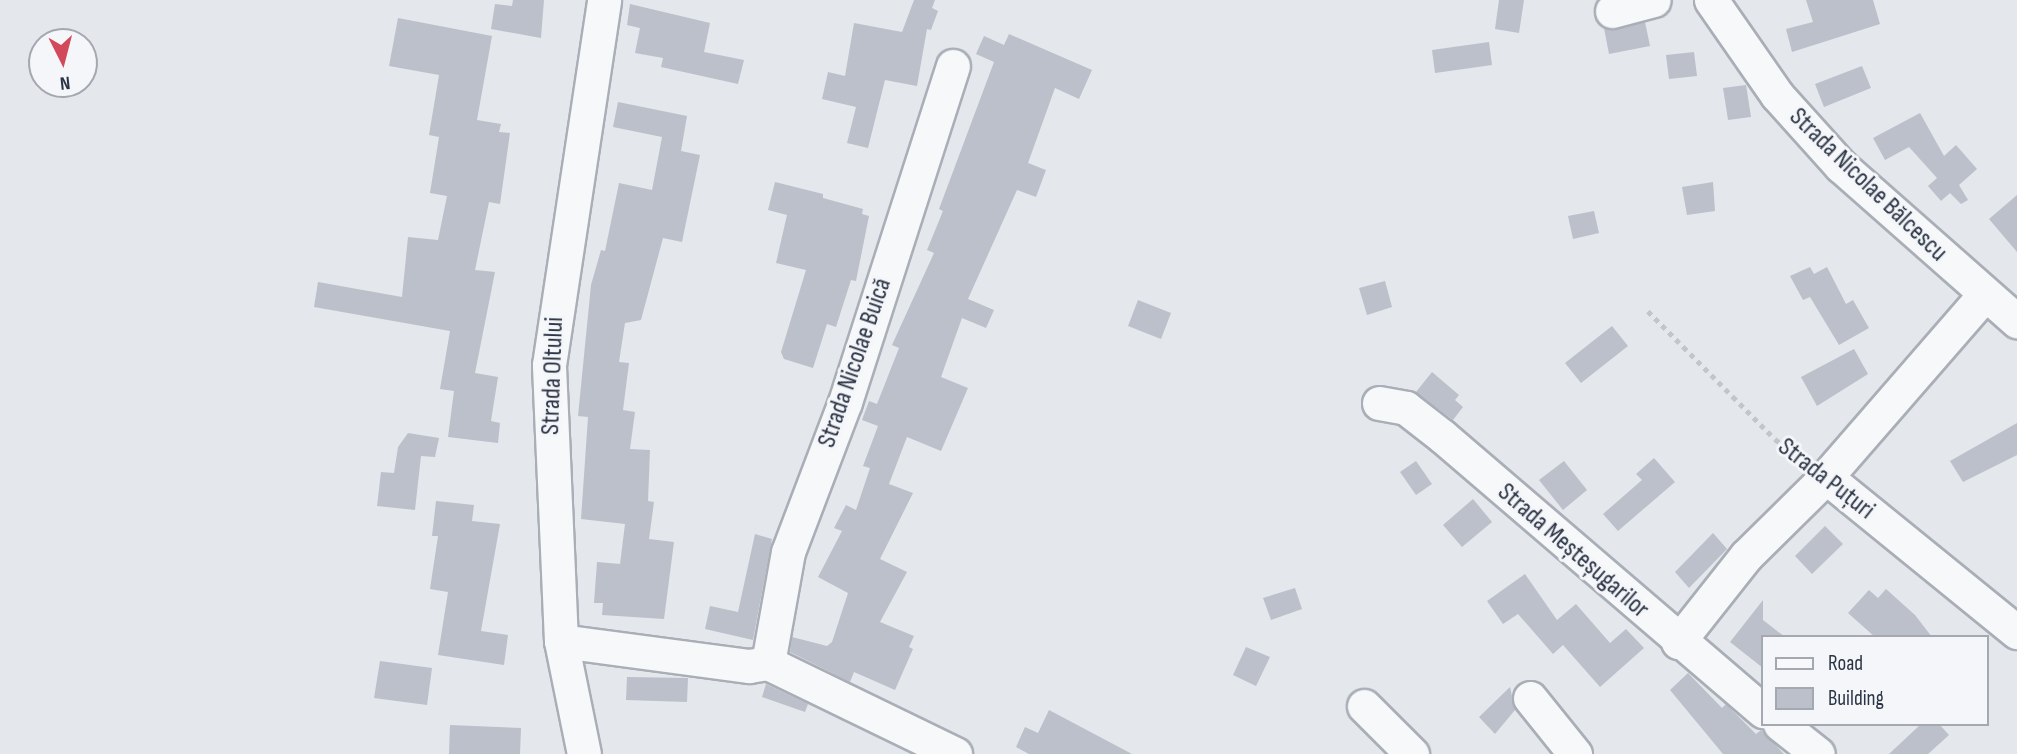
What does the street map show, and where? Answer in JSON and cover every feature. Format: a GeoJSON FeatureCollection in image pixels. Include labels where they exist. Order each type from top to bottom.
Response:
{"type":"FeatureCollection","features":[{"type":"Feature","properties":{"kind":"street","name":"Strada Oltului"},"geometry":{"type":"LineString","coordinates":[[584,754],[561,641],[549,365],[604,0]]}},
{"type":"Feature","properties":{"kind":"street"},"geometry":{"type":"LineString","coordinates":[[1612,11],[1654,0]]}},
{"type":"Feature","properties":{"kind":"street","name":"Strada Nicolae Bălcescu"},"geometry":{"type":"LineString","coordinates":[[1711,0],[1777,95],[1816,138],[1984,295],[2017,321]]}},
{"type":"Feature","properties":{"kind":"street","name":"Strada Nicolae Buică"},"geometry":{"type":"LineString","coordinates":[[768,663],[788,552],[845,402],[953,66]]}},
{"type":"Feature","properties":{"kind":"street"},"geometry":{"type":"LineString","coordinates":[[1678,642],[1746,556],[1825,477],[1984,295]]}},
{"type":"Feature","properties":{"kind":"street","name":"Strada Meșteșugarilor"},"geometry":{"type":"LineString","coordinates":[[1379,403],[1406,408],[1442,436],[1678,642],[1762,709]]}},
{"type":"Feature","properties":{"kind":"street","name":"Strada Puțuri"},"geometry":{"type":"LineString","coordinates":[[1825,477],[2017,632]]}},
{"type":"Feature","properties":{"kind":"street"},"geometry":{"type":"LineString","coordinates":[[561,641],[749,666],[768,663],[955,754]]}},
{"type":"Feature","properties":{"kind":"street"},"geometry":{"type":"LineString","coordinates":[[1530,698],[1575,754]]}},
{"type":"Feature","properties":{"kind":"street"},"geometry":{"type":"LineString","coordinates":[[1364,706],[1412,754]]}},
{"type":"Feature","properties":{"kind":"street"},"geometry":{"type":"LineString","coordinates":[[1783,726],[1818,754]]}},
{"type":"Feature","properties":{"kind":"path","name":"Strada Puțuri"},"geometry":{"type":"LineString","coordinates":[[1648,311],[1775,439],[1825,477]]}},
{"type":"Feature","properties":{"kind":"building"},"geometry":{"type":"Polygon","coordinates":[[[513,0],[544,0],[541,38],[491,29],[495,4],[512,6],[513,0]]]}},
{"type":"Feature","properties":{"kind":"building"},"geometry":{"type":"Polygon","coordinates":[[[914,0],[935,0],[932,8],[938,11],[931,30],[927,29],[917,86],[885,80],[868,148],[847,143],[856,107],[822,99],[828,72],[845,76],[854,23],[902,32],[914,0]]]}},
{"type":"Feature","properties":{"kind":"building"},"geometry":{"type":"Polygon","coordinates":[[[1499,0],[1524,0],[1519,33],[1495,29],[1499,0]]]}},
{"type":"Feature","properties":{"kind":"building"},"geometry":{"type":"Polygon","coordinates":[[[1806,0],[1873,0],[1880,24],[1792,52],[1786,29],[1813,22],[1806,0]]]}},
{"type":"Feature","properties":{"kind":"building"},"geometry":{"type":"Polygon","coordinates":[[[630,4],[710,23],[704,52],[744,60],[738,84],[661,67],[663,58],[635,53],[640,28],[627,25],[630,4]]]}},
{"type":"Feature","properties":{"kind":"building"},"geometry":{"type":"Polygon","coordinates":[[[398,18],[492,36],[477,120],[501,124],[499,132],[510,133],[500,204],[489,202],[475,270],[495,272],[475,373],[498,377],[491,421],[500,423],[498,443],[448,437],[454,391],[440,389],[450,331],[314,307],[318,282],[402,297],[408,237],[438,240],[447,196],[430,193],[439,137],[429,135],[439,75],[389,66],[398,18]]]}},
{"type":"Feature","properties":{"kind":"building"},"geometry":{"type":"Polygon","coordinates":[[[1645,22],[1650,46],[1609,54],[1604,28],[1645,22]]]}},
{"type":"Feature","properties":{"kind":"building"},"geometry":{"type":"Polygon","coordinates":[[[1009,34],[1092,70],[1079,99],[1055,88],[1028,163],[1046,170],[1036,197],[1017,190],[968,299],[994,310],[986,328],[962,318],[941,377],[968,388],[941,451],[907,437],[889,484],[913,493],[880,559],[907,572],[880,622],[914,636],[909,647],[913,649],[895,690],[854,672],[850,682],[790,652],[792,637],[827,646],[832,642],[848,593],[818,577],[842,531],[834,528],[846,505],[856,510],[870,468],[863,466],[878,426],[862,420],[869,401],[877,404],[899,348],[892,345],[934,253],[927,250],[943,211],[939,209],[994,62],[976,54],[984,36],[1004,45],[1009,34]]]}},
{"type":"Feature","properties":{"kind":"building"},"geometry":{"type":"Polygon","coordinates":[[[1489,42],[1492,65],[1435,73],[1432,50],[1489,42]]]}},
{"type":"Feature","properties":{"kind":"building"},"geometry":{"type":"Polygon","coordinates":[[[1694,52],[1697,76],[1669,79],[1666,55],[1694,52]]]}},
{"type":"Feature","properties":{"kind":"building"},"geometry":{"type":"Polygon","coordinates":[[[1862,66],[1871,88],[1824,107],[1815,84],[1862,66]]]}},
{"type":"Feature","properties":{"kind":"building"},"geometry":{"type":"Polygon","coordinates":[[[1746,85],[1751,117],[1728,120],[1723,88],[1746,85]]]}},
{"type":"Feature","properties":{"kind":"building"},"geometry":{"type":"Polygon","coordinates":[[[618,102],[687,116],[681,151],[700,155],[682,242],[663,238],[641,320],[625,323],[619,362],[629,363],[623,410],[635,412],[630,449],[650,450],[648,501],[654,502],[649,539],[674,542],[664,619],[602,615],[603,603],[594,603],[597,562],[620,564],[625,524],[581,519],[588,417],[578,416],[591,285],[601,250],[605,251],[619,183],[652,190],[662,137],[613,127],[618,102]]]}},
{"type":"Feature","properties":{"kind":"building"},"geometry":{"type":"Polygon","coordinates":[[[1920,113],[1944,156],[1956,145],[1977,169],[1959,185],[1968,200],[1961,204],[1950,193],[1941,201],[1928,186],[1937,178],[1909,147],[1885,160],[1873,138],[1920,113]]]}},
{"type":"Feature","properties":{"kind":"building"},"geometry":{"type":"Polygon","coordinates":[[[775,182],[823,194],[823,198],[863,209],[862,214],[869,216],[856,281],[851,280],[836,327],[827,324],[813,368],[784,359],[781,352],[806,270],[776,263],[787,215],[768,210],[775,182]]]}},
{"type":"Feature","properties":{"kind":"building"},"geometry":{"type":"Polygon","coordinates":[[[1713,182],[1715,211],[1687,215],[1682,187],[1713,182]]]}},
{"type":"Feature","properties":{"kind":"building"},"geometry":{"type":"Polygon","coordinates":[[[2017,195],[2017,252],[1989,219],[2017,195]]]}},
{"type":"Feature","properties":{"kind":"building"},"geometry":{"type":"Polygon","coordinates":[[[1594,211],[1599,233],[1573,239],[1568,216],[1594,211]]]}},
{"type":"Feature","properties":{"kind":"building"},"geometry":{"type":"Polygon","coordinates":[[[1810,267],[1814,274],[1827,267],[1846,304],[1853,300],[1869,328],[1839,345],[1810,297],[1803,300],[1790,276],[1810,267]]]}},
{"type":"Feature","properties":{"kind":"building"},"geometry":{"type":"Polygon","coordinates":[[[1385,281],[1392,307],[1367,315],[1359,288],[1385,281]]]}},
{"type":"Feature","properties":{"kind":"building"},"geometry":{"type":"Polygon","coordinates":[[[1138,300],[1171,313],[1161,339],[1128,326],[1138,300]]]}},
{"type":"Feature","properties":{"kind":"building"},"geometry":{"type":"Polygon","coordinates":[[[1612,326],[1628,346],[1581,383],[1565,363],[1612,326]]]}},
{"type":"Feature","properties":{"kind":"building"},"geometry":{"type":"Polygon","coordinates":[[[1854,349],[1868,374],[1817,406],[1801,377],[1854,349]]]}},
{"type":"Feature","properties":{"kind":"building"},"geometry":{"type":"Polygon","coordinates":[[[1432,372],[1459,395],[1455,400],[1463,407],[1453,420],[1416,392],[1432,372]]]}},
{"type":"Feature","properties":{"kind":"building"},"geometry":{"type":"Polygon","coordinates":[[[2017,423],[2017,455],[1963,482],[1950,461],[2017,423]]]}},
{"type":"Feature","properties":{"kind":"building"},"geometry":{"type":"Polygon","coordinates":[[[408,433],[439,438],[435,457],[421,456],[415,510],[377,506],[381,472],[394,473],[398,447],[408,433]]]}},
{"type":"Feature","properties":{"kind":"building"},"geometry":{"type":"Polygon","coordinates":[[[1654,458],[1675,482],[1618,531],[1603,514],[1642,480],[1636,474],[1654,458]]]}},
{"type":"Feature","properties":{"kind":"building"},"geometry":{"type":"Polygon","coordinates":[[[1416,461],[1432,484],[1416,495],[1400,472],[1416,461]]]}},
{"type":"Feature","properties":{"kind":"building"},"geometry":{"type":"Polygon","coordinates":[[[1564,461],[1587,490],[1563,510],[1539,480],[1564,461]]]}},
{"type":"Feature","properties":{"kind":"building"},"geometry":{"type":"Polygon","coordinates":[[[1473,499],[1492,522],[1462,547],[1443,525],[1473,499]]]}},
{"type":"Feature","properties":{"kind":"building"},"geometry":{"type":"Polygon","coordinates":[[[436,501],[474,505],[472,521],[500,524],[481,631],[508,635],[504,665],[438,655],[448,592],[430,589],[438,536],[432,536],[436,501]]]}},
{"type":"Feature","properties":{"kind":"building"},"geometry":{"type":"Polygon","coordinates":[[[1825,526],[1843,544],[1812,574],[1795,556],[1825,526]]]}},
{"type":"Feature","properties":{"kind":"building"},"geometry":{"type":"Polygon","coordinates":[[[1713,533],[1727,549],[1689,588],[1675,572],[1713,533]]]}},
{"type":"Feature","properties":{"kind":"building"},"geometry":{"type":"Polygon","coordinates":[[[755,534],[772,539],[753,640],[705,629],[710,606],[738,612],[755,534]]]}},
{"type":"Feature","properties":{"kind":"building"},"geometry":{"type":"Polygon","coordinates":[[[1525,574],[1557,620],[1576,604],[1610,643],[1626,629],[1644,648],[1600,687],[1563,645],[1553,654],[1518,614],[1503,624],[1487,601],[1525,574]]]}},
{"type":"Feature","properties":{"kind":"building"},"geometry":{"type":"Polygon","coordinates":[[[1295,588],[1302,609],[1271,620],[1263,598],[1295,588]]]}},
{"type":"Feature","properties":{"kind":"building"},"geometry":{"type":"Polygon","coordinates":[[[1886,589],[1915,615],[1930,635],[1873,635],[1848,613],[1869,590],[1878,598],[1886,589]]]}},
{"type":"Feature","properties":{"kind":"building"},"geometry":{"type":"Polygon","coordinates":[[[1763,600],[1763,620],[1782,635],[1762,635],[1762,667],[1730,642],[1763,600]]]}},
{"type":"Feature","properties":{"kind":"building"},"geometry":{"type":"Polygon","coordinates":[[[1246,647],[1270,657],[1256,686],[1233,675],[1246,647]]]}},
{"type":"Feature","properties":{"kind":"building"},"geometry":{"type":"Polygon","coordinates":[[[380,661],[432,668],[427,705],[374,698],[380,661]]]}},
{"type":"Feature","properties":{"kind":"building"},"geometry":{"type":"Polygon","coordinates":[[[1688,673],[1722,708],[1726,704],[1756,734],[1761,730],[1784,754],[1723,754],[1670,690],[1688,673]]]}},
{"type":"Feature","properties":{"kind":"building"},"geometry":{"type":"Polygon","coordinates":[[[627,677],[688,678],[687,702],[626,700],[627,677]]]}},
{"type":"Feature","properties":{"kind":"building"},"geometry":{"type":"Polygon","coordinates":[[[766,684],[808,704],[805,712],[762,697],[766,684]]]}},
{"type":"Feature","properties":{"kind":"building"},"geometry":{"type":"Polygon","coordinates":[[[1510,687],[1515,710],[1495,734],[1479,717],[1510,687]]]}},
{"type":"Feature","properties":{"kind":"building"},"geometry":{"type":"Polygon","coordinates":[[[1049,710],[1132,754],[1029,754],[1016,747],[1025,727],[1038,733],[1049,710]]]}},
{"type":"Feature","properties":{"kind":"building"},"geometry":{"type":"Polygon","coordinates":[[[450,725],[521,728],[520,754],[449,754],[450,725]]]}},
{"type":"Feature","properties":{"kind":"building"},"geometry":{"type":"Polygon","coordinates":[[[1919,726],[1941,726],[1949,735],[1928,754],[1889,754],[1919,726]]]}}]}
